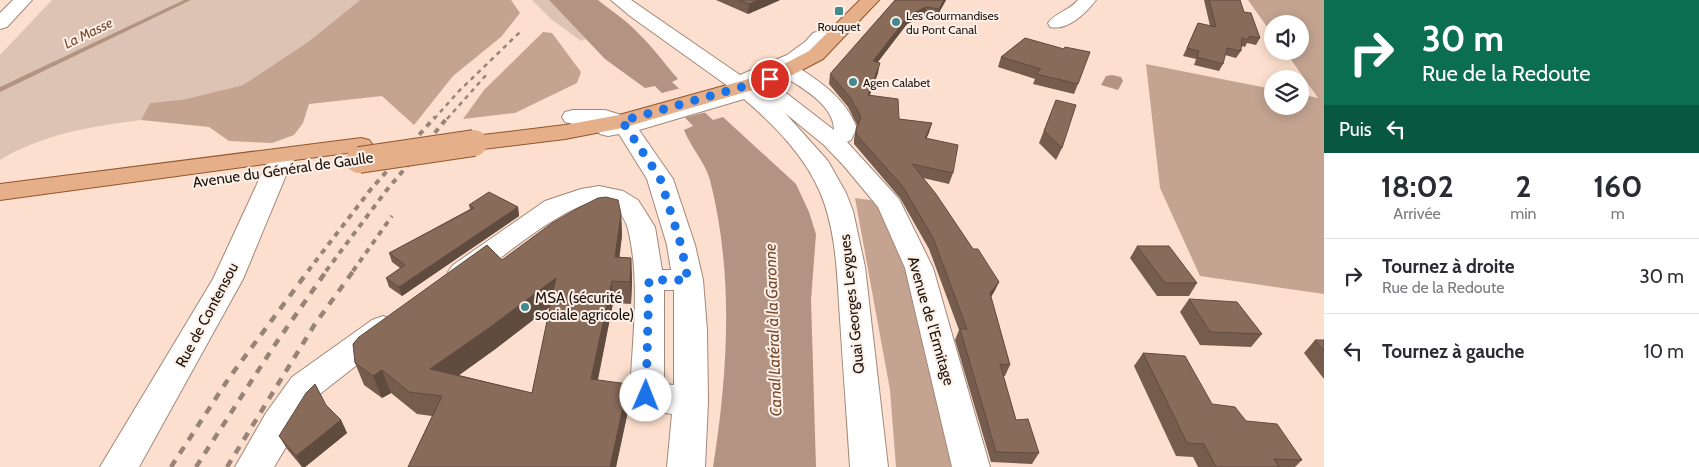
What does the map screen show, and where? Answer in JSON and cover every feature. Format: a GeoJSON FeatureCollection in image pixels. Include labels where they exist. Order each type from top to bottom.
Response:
{"type":"FeatureCollection","features":[{"type":"Feature","properties":{"kind":"main road"},"geometry":{"type":"LineString","coordinates":[[745,86],[816,55],[870,0]]}},
{"type":"Feature","properties":{"kind":"main road"},"geometry":{"type":"LineString","coordinates":[[745,86],[755,71],[820,37],[840,29]]}},
{"type":"Feature","properties":{"kind":"main road","name":"Avenue du Général de Gaulle"},"geometry":{"type":"LineString","coordinates":[[0,208],[278,164],[569,124]]}},
{"type":"Feature","properties":{"kind":"main road","name":"Avenue du Général de Gaulle"},"geometry":{"type":"LineString","coordinates":[[0,192],[278,164]]}},
{"type":"Feature","properties":{"kind":"street"},"geometry":{"type":"LineString","coordinates":[[0,23],[23,0]]}},
{"type":"Feature","properties":{"kind":"street"},"geometry":{"type":"LineString","coordinates":[[620,0],[745,86]]}},
{"type":"Feature","properties":{"kind":"street"},"geometry":{"type":"LineString","coordinates":[[1057,23],[1080,9],[1087,0]]}},
{"type":"Feature","properties":{"kind":"street"},"geometry":{"type":"LineString","coordinates":[[820,37],[813,46],[784,68],[825,95],[839,110],[846,128],[843,135],[832,140]]}},
{"type":"Feature","properties":{"kind":"street"},"geometry":{"type":"LineString","coordinates":[[569,124],[593,132],[630,118],[745,86]]}},
{"type":"Feature","properties":{"kind":"street","name":"Avenue de l’Ermitage"},"geometry":{"type":"LineString","coordinates":[[745,86],[832,140],[853,161],[890,205],[919,268],[971,467]]}},
{"type":"Feature","properties":{"kind":"street","name":"Quai Georges Leygues"},"geometry":{"type":"LineString","coordinates":[[745,86],[806,150],[825,176],[837,202],[849,248],[869,467]]}},
{"type":"Feature","properties":{"kind":"street"},"geometry":{"type":"LineString","coordinates":[[630,118],[660,178],[681,245],[688,280],[691,330],[691,402],[686,467]]}},
{"type":"Feature","properties":{"kind":"street","name":"Rue de Contensou"},"geometry":{"type":"LineString","coordinates":[[119,467],[228,279],[278,164]]}},
{"type":"Feature","properties":{"kind":"street"},"geometry":{"type":"LineString","coordinates":[[443,285],[554,208],[590,195],[599,194],[614,197],[629,206],[641,227],[649,280],[646,396],[691,402]]}},
{"type":"Feature","properties":{"kind":"street"},"geometry":{"type":"LineString","coordinates":[[649,280],[688,280]]}},
{"type":"Feature","properties":{"kind":"street"},"geometry":{"type":"LineString","coordinates":[[254,467],[279,424],[304,387],[404,313]]}},
{"type":"Feature","properties":{"kind":"shaded area"},"geometry":{"type":"Polygon","coordinates":[[[52,0],[360,0],[308,42],[243,85],[186,99],[150,103],[141,120],[68,132],[16,151],[0,160],[0,55],[52,0]]]}},
{"type":"Feature","properties":{"kind":"shaded area"},"geometry":{"type":"Polygon","coordinates":[[[360,0],[511,0],[520,13],[501,37],[453,76],[414,125],[382,96],[309,104],[303,123],[294,135],[272,143],[229,141],[209,127],[141,120],[150,103],[186,99],[243,85],[308,42],[360,0]]]}},
{"type":"Feature","properties":{"kind":"shaded area"},"geometry":{"type":"Polygon","coordinates":[[[532,0],[549,0],[586,39],[581,41],[551,19],[532,0]]]}},
{"type":"Feature","properties":{"kind":"shaded area"},"geometry":{"type":"Polygon","coordinates":[[[1248,0],[1324,0],[1324,294],[1200,276],[1160,188],[1146,64],[1264,87],[1264,115],[1309,115],[1309,96],[1318,98],[1309,85],[1309,70],[1298,70],[1291,60],[1309,60],[1309,15],[1264,15],[1264,23],[1248,0]]]}},
{"type":"Feature","properties":{"kind":"shaded area"},"geometry":{"type":"Polygon","coordinates":[[[543,32],[552,33],[581,72],[577,83],[515,113],[463,119],[484,90],[543,32]]]}},
{"type":"Feature","properties":{"kind":"shaded area"},"geometry":{"type":"Polygon","coordinates":[[[855,198],[877,201],[908,267],[953,467],[896,467],[890,390],[855,198]]]}},
{"type":"Feature","properties":{"kind":"water","name":"Canal Latéral à la Garonne"},"geometry":{"type":"Polygon","coordinates":[[[549,0],[598,0],[628,23],[648,43],[678,79],[672,82],[713,120],[723,117],[796,184],[809,212],[816,234],[811,300],[816,467],[713,467],[725,360],[726,323],[723,251],[718,215],[710,180],[684,130],[693,126],[655,86],[645,88],[605,59],[549,0]]]}},
{"type":"Feature","properties":{"kind":"water"},"geometry":{"type":"Polygon","coordinates":[[[1106,76],[1121,77],[1123,81],[1118,90],[1101,85],[1106,76]]]}},
{"type":"Feature","properties":{"kind":"pier"},"geometry":{"type":"Polygon","coordinates":[[[681,88],[707,112],[683,118],[658,94],[681,88]]]}},
{"type":"Feature","properties":{"kind":"building"},"geometry":{"type":"Polygon","coordinates":[[[739,0],[759,0],[749,4],[739,0]]]}},
{"type":"Feature","properties":{"kind":"building"},"geometry":{"type":"Polygon","coordinates":[[[895,0],[944,0],[939,9],[926,7],[909,15],[873,61],[880,63],[868,95],[898,99],[899,119],[932,123],[925,138],[958,145],[953,173],[912,164],[936,194],[973,249],[978,249],[999,282],[990,293],[1010,365],[1000,364],[1016,420],[1028,419],[1039,453],[996,452],[960,329],[967,329],[933,238],[903,187],[856,134],[861,117],[850,97],[830,74],[895,0]]]}},
{"type":"Feature","properties":{"kind":"building"},"geometry":{"type":"Polygon","coordinates":[[[1209,0],[1240,0],[1244,12],[1251,13],[1260,38],[1249,36],[1249,40],[1242,38],[1241,51],[1227,48],[1223,64],[1197,57],[1199,51],[1187,48],[1198,23],[1216,27],[1209,0]]]}},
{"type":"Feature","properties":{"kind":"building"},"geometry":{"type":"Polygon","coordinates":[[[1025,38],[1064,49],[1065,47],[1090,52],[1078,84],[1036,74],[1041,69],[1001,57],[1025,38]]]}},
{"type":"Feature","properties":{"kind":"building"},"geometry":{"type":"Polygon","coordinates":[[[1056,100],[1076,105],[1062,148],[1044,131],[1056,100]]]}},
{"type":"Feature","properties":{"kind":"building"},"geometry":{"type":"Polygon","coordinates":[[[489,192],[518,207],[399,287],[386,278],[405,265],[389,253],[474,208],[469,205],[489,192]]]}},
{"type":"Feature","properties":{"kind":"building"},"geometry":{"type":"Polygon","coordinates":[[[606,197],[618,200],[621,214],[615,257],[631,258],[630,282],[612,281],[591,379],[628,384],[610,467],[408,467],[442,396],[409,392],[382,370],[373,376],[355,363],[353,344],[359,337],[487,245],[502,260],[552,223],[598,198],[606,197]],[[556,278],[430,369],[532,393],[556,278]]]}},
{"type":"Feature","properties":{"kind":"building"},"geometry":{"type":"Polygon","coordinates":[[[1137,246],[1169,246],[1197,283],[1165,283],[1137,246]]]}},
{"type":"Feature","properties":{"kind":"building"},"geometry":{"type":"Polygon","coordinates":[[[1189,299],[1237,302],[1262,334],[1210,332],[1189,299]]]}},
{"type":"Feature","properties":{"kind":"building"},"geometry":{"type":"Polygon","coordinates":[[[1315,340],[1324,340],[1324,351],[1315,340]]]}},
{"type":"Feature","properties":{"kind":"building"},"geometry":{"type":"Polygon","coordinates":[[[1143,353],[1185,356],[1212,404],[1235,407],[1246,421],[1277,424],[1302,460],[1274,459],[1279,467],[1216,467],[1204,444],[1187,443],[1143,353]]]}},
{"type":"Feature","properties":{"kind":"building"},"geometry":{"type":"Polygon","coordinates":[[[315,384],[326,405],[341,420],[296,456],[279,436],[306,393],[315,384]]]}},
{"type":"Feature","properties":{"kind":"waterway","name":"La Masse"},"geometry":{"type":"LineString","coordinates":[[0,90],[188,0]]}},
{"type":"Feature","properties":{"kind":"railway"},"geometry":{"type":"LineString","coordinates":[[434,119],[459,91],[521,31]]}},
{"type":"Feature","properties":{"kind":"railway"},"geometry":{"type":"LineString","coordinates":[[447,119],[487,74]]}},
{"type":"Feature","properties":{"kind":"railway"},"geometry":{"type":"LineString","coordinates":[[308,271],[371,189],[435,117]]}},
{"type":"Feature","properties":{"kind":"railway"},"geometry":{"type":"LineString","coordinates":[[326,271],[386,191],[448,117]]}},
{"type":"Feature","properties":{"kind":"railway"},"geometry":{"type":"LineString","coordinates":[[353,271],[392,216]]}},
{"type":"Feature","properties":{"kind":"railway"},"geometry":{"type":"LineString","coordinates":[[171,467],[229,378],[309,270]]}},
{"type":"Feature","properties":{"kind":"railway"},"geometry":{"type":"LineString","coordinates":[[196,467],[274,346],[327,270]]}},
{"type":"Feature","properties":{"kind":"railway"},"geometry":{"type":"LineString","coordinates":[[227,467],[315,324],[354,270]]}},
{"type":"Feature","properties":{"kind":"place","name":"Rouquet"},"geometry":{"type":"Point","coordinates":[839,11]}},
{"type":"Feature","properties":{"kind":"place","name":"Les Gourmandises du Pont Canal"},"geometry":{"type":"Point","coordinates":[896,22]}},
{"type":"Feature","properties":{"kind":"place","name":"Agen Calabet"},"geometry":{"type":"Point","coordinates":[853,82]}},
{"type":"Feature","properties":{"kind":"place","name":"MSA (sécurité sociale agricole)"},"geometry":{"type":"Point","coordinates":[525,307]}},
{"type":"Feature","properties":{"kind":"route"},"geometry":{"type":"LineString","coordinates":[[646,396],[649,280],[688,280],[681,245],[660,178],[622,121],[770,79]]}}]}
